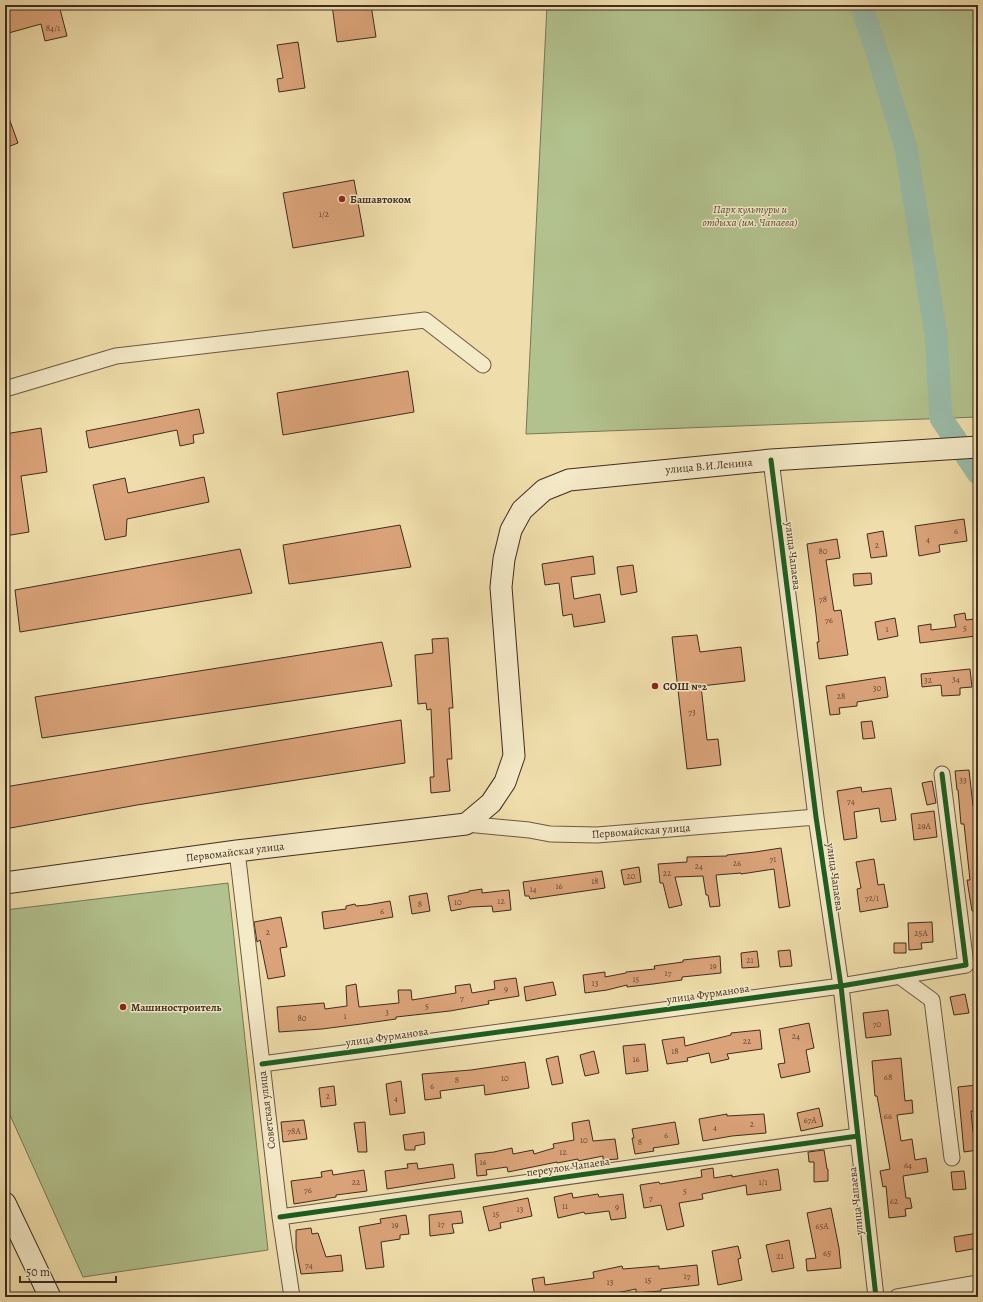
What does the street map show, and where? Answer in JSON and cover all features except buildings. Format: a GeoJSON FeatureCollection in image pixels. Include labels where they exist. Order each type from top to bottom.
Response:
{"type":"FeatureCollection","features":[{"type":"Feature","properties":{"kind":"main road","name":"улица В.И.Ленина"},"geometry":{"type":"LineString","coordinates":[[466,824],[491,803],[505,782],[514,756],[501,587],[504,559],[512,530],[522,510],[544,490],[569,480],[771,460],[978,447]]}},
{"type":"Feature","properties":{"kind":"main road","name":"Первомайская улица"},"geometry":{"type":"LineString","coordinates":[[5,883],[236,851],[466,824]]}},
{"type":"Feature","properties":{"kind":"main road"},"geometry":{"type":"LineString","coordinates":[[5,1203],[50,1297]]}},
{"type":"Feature","properties":{"kind":"street"},"geometry":{"type":"LineString","coordinates":[[5,389],[116,356],[426,320],[483,365]]}},
{"type":"Feature","properties":{"kind":"street","name":"улица Чапаева"},"geometry":{"type":"LineString","coordinates":[[771,460],[816,817],[841,986],[876,1297]]}},
{"type":"Feature","properties":{"kind":"street","name":"улица Фурманова"},"geometry":{"type":"LineString","coordinates":[[262,1064],[841,986],[966,965],[942,774]]}},
{"type":"Feature","properties":{"kind":"street","name":"Первомайская улица"},"geometry":{"type":"LineString","coordinates":[[466,824],[529,830],[550,834],[597,835],[816,817]]}},
{"type":"Feature","properties":{"kind":"street","name":"Советская улица"},"geometry":{"type":"LineString","coordinates":[[236,851],[280,1217],[292,1297]]}},
{"type":"Feature","properties":{"kind":"street"},"geometry":{"type":"LineString","coordinates":[[899,976],[932,1000],[952,1158]]}},
{"type":"Feature","properties":{"kind":"street","name":"переулок Чапаева"},"geometry":{"type":"LineString","coordinates":[[280,1217],[858,1136]]}},
{"type":"Feature","properties":{"kind":"street"},"geometry":{"type":"LineString","coordinates":[[897,1297],[978,1283]]}},
{"type":"Feature","properties":{"kind":"green space","name":"Парк культуры и отдыха (им. Чапаева)"},"geometry":{"type":"Polygon","coordinates":[[[547,5],[978,5],[978,417],[526,434],[547,5]]]}},
{"type":"Feature","properties":{"kind":"green space","name":"Машиностроитель"},"geometry":{"type":"Polygon","coordinates":[[[228,883],[268,1250],[83,1277],[5,1104],[5,910],[228,883]]]}},
{"type":"Feature","properties":{"kind":"waterway"},"geometry":{"type":"LineString","coordinates":[[861,5],[906,148],[936,335],[941,418],[978,473]]}},
{"type":"Feature","properties":{"kind":"cycle path"},"geometry":{"type":"LineString","coordinates":[[771,460],[816,817],[841,986],[876,1297]]}},
{"type":"Feature","properties":{"kind":"cycle path"},"geometry":{"type":"LineString","coordinates":[[262,1064],[841,986],[966,965],[942,774]]}},
{"type":"Feature","properties":{"kind":"cycle path"},"geometry":{"type":"LineString","coordinates":[[280,1217],[858,1136]]}},
{"type":"Feature","properties":{"kind":"place","name":"Башавтоком"},"geometry":{"type":"Point","coordinates":[342,199]}},
{"type":"Feature","properties":{"kind":"place","name":"СОШ №2"},"geometry":{"type":"Point","coordinates":[655,686]}},
{"type":"Feature","properties":{"kind":"place","name":"Машиностроитель"},"geometry":{"type":"Point","coordinates":[123,1007]}}]}
